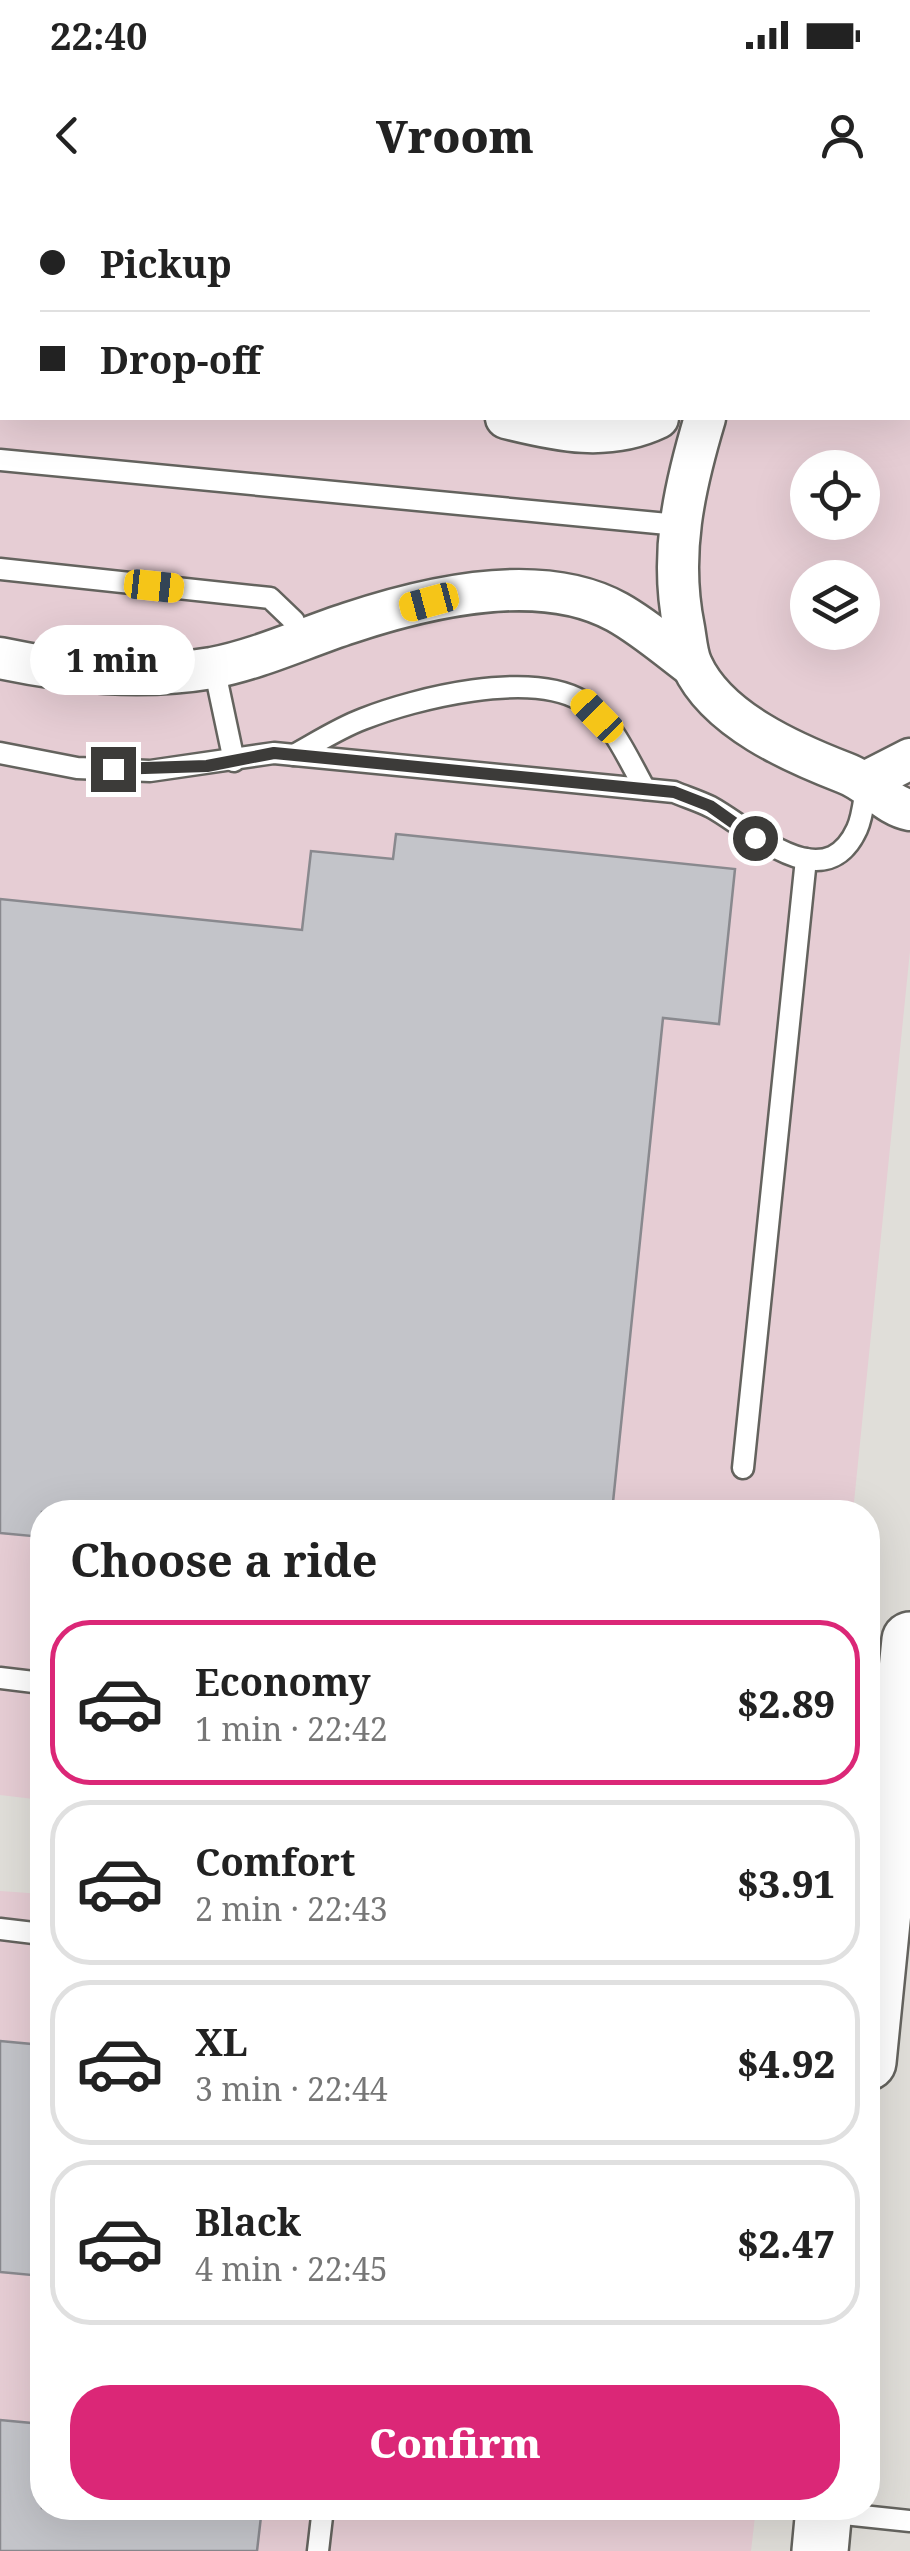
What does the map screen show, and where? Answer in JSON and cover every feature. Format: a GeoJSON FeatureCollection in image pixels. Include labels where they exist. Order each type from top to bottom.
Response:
{"type":"FeatureCollection","features":[{"type":"Feature","properties":{"kind":"main road"},"geometry":{"type":"LineString","coordinates":[[880,1975],[898,1868],[898,1746],[910,1640]]}},
{"type":"Feature","properties":{"kind":"street"},"geometry":{"type":"LineString","coordinates":[[515,420],[571,432],[609,433],[651,420]]}},
{"type":"Feature","properties":{"kind":"street"},"geometry":{"type":"LineString","coordinates":[[692,666],[677,595],[678,526],[704,420]]}},
{"type":"Feature","properties":{"kind":"street"},"geometry":{"type":"LineString","coordinates":[[0,658],[63,672],[162,674],[214,667],[429,602],[534,592],[616,611],[692,666],[728,710],[759,734],[797,755],[867,781],[896,808],[910,810]]}},
{"type":"Feature","properties":{"kind":"street"},"geometry":{"type":"LineString","coordinates":[[867,781],[910,759]]}},
{"type":"Feature","properties":{"kind":"lane"},"geometry":{"type":"LineString","coordinates":[[0,460],[678,526]]}},
{"type":"Feature","properties":{"kind":"lane"},"geometry":{"type":"LineString","coordinates":[[0,569],[270,598],[294,620],[300,641]]}},
{"type":"Feature","properties":{"kind":"lane"},"geometry":{"type":"LineString","coordinates":[[214,667],[234,760]]}},
{"type":"Feature","properties":{"kind":"lane"},"geometry":{"type":"LineString","coordinates":[[294,755],[363,719],[454,694],[542,688],[583,701],[611,731],[645,790]]}},
{"type":"Feature","properties":{"kind":"lane"},"geometry":{"type":"LineString","coordinates":[[0,753],[77,768],[150,770],[274,753],[674,792],[710,806],[773,850],[825,859],[844,849],[858,828],[867,781]]}},
{"type":"Feature","properties":{"kind":"lane"},"geometry":{"type":"LineString","coordinates":[[743,1468],[806,858]]}},
{"type":"Feature","properties":{"kind":"lane"},"geometry":{"type":"LineString","coordinates":[[0,1678],[30,1682]]}},
{"type":"Feature","properties":{"kind":"lane"},"geometry":{"type":"LineString","coordinates":[[0,1929],[30,1933]]}},
{"type":"Feature","properties":{"kind":"lane"},"geometry":{"type":"LineString","coordinates":[[318,2551],[322,2520]]}},
{"type":"Feature","properties":{"kind":"lane"},"geometry":{"type":"LineString","coordinates":[[822,2523],[910,2521]]}},
{"type":"Feature","properties":{"kind":"shaded area"},"geometry":{"type":"Polygon","coordinates":[[[0,420],[910,420],[910,951],[854,1500],[30,1500],[30,1799],[0,1795],[0,420]]]}},
{"type":"Feature","properties":{"kind":"shaded area"},"geometry":{"type":"Polygon","coordinates":[[[0,1891],[30,1893],[30,2520],[755,2520],[751,2551],[0,2551],[0,1891]]]}},
{"type":"Feature","properties":{"kind":"building"},"geometry":{"type":"Polygon","coordinates":[[[396,834],[735,869],[719,1024],[663,1018],[613,1500],[30,1500],[30,1536],[0,1533],[0,899],[302,930],[311,851],[393,859],[396,834]]]}},
{"type":"Feature","properties":{"kind":"building"},"geometry":{"type":"Polygon","coordinates":[[[0,2041],[30,2044],[30,2275],[0,2272],[0,2041]]]}},
{"type":"Feature","properties":{"kind":"building"},"geometry":{"type":"Polygon","coordinates":[[[0,2420],[30,2423],[30,2520],[261,2520],[257,2551],[0,2551],[0,2420]]]}},
{"type":"Feature","properties":{"kind":"route"},"geometry":{"type":"LineString","coordinates":[[113,769],[207,766],[274,753],[674,792],[710,806],[755,838]]}}]}
